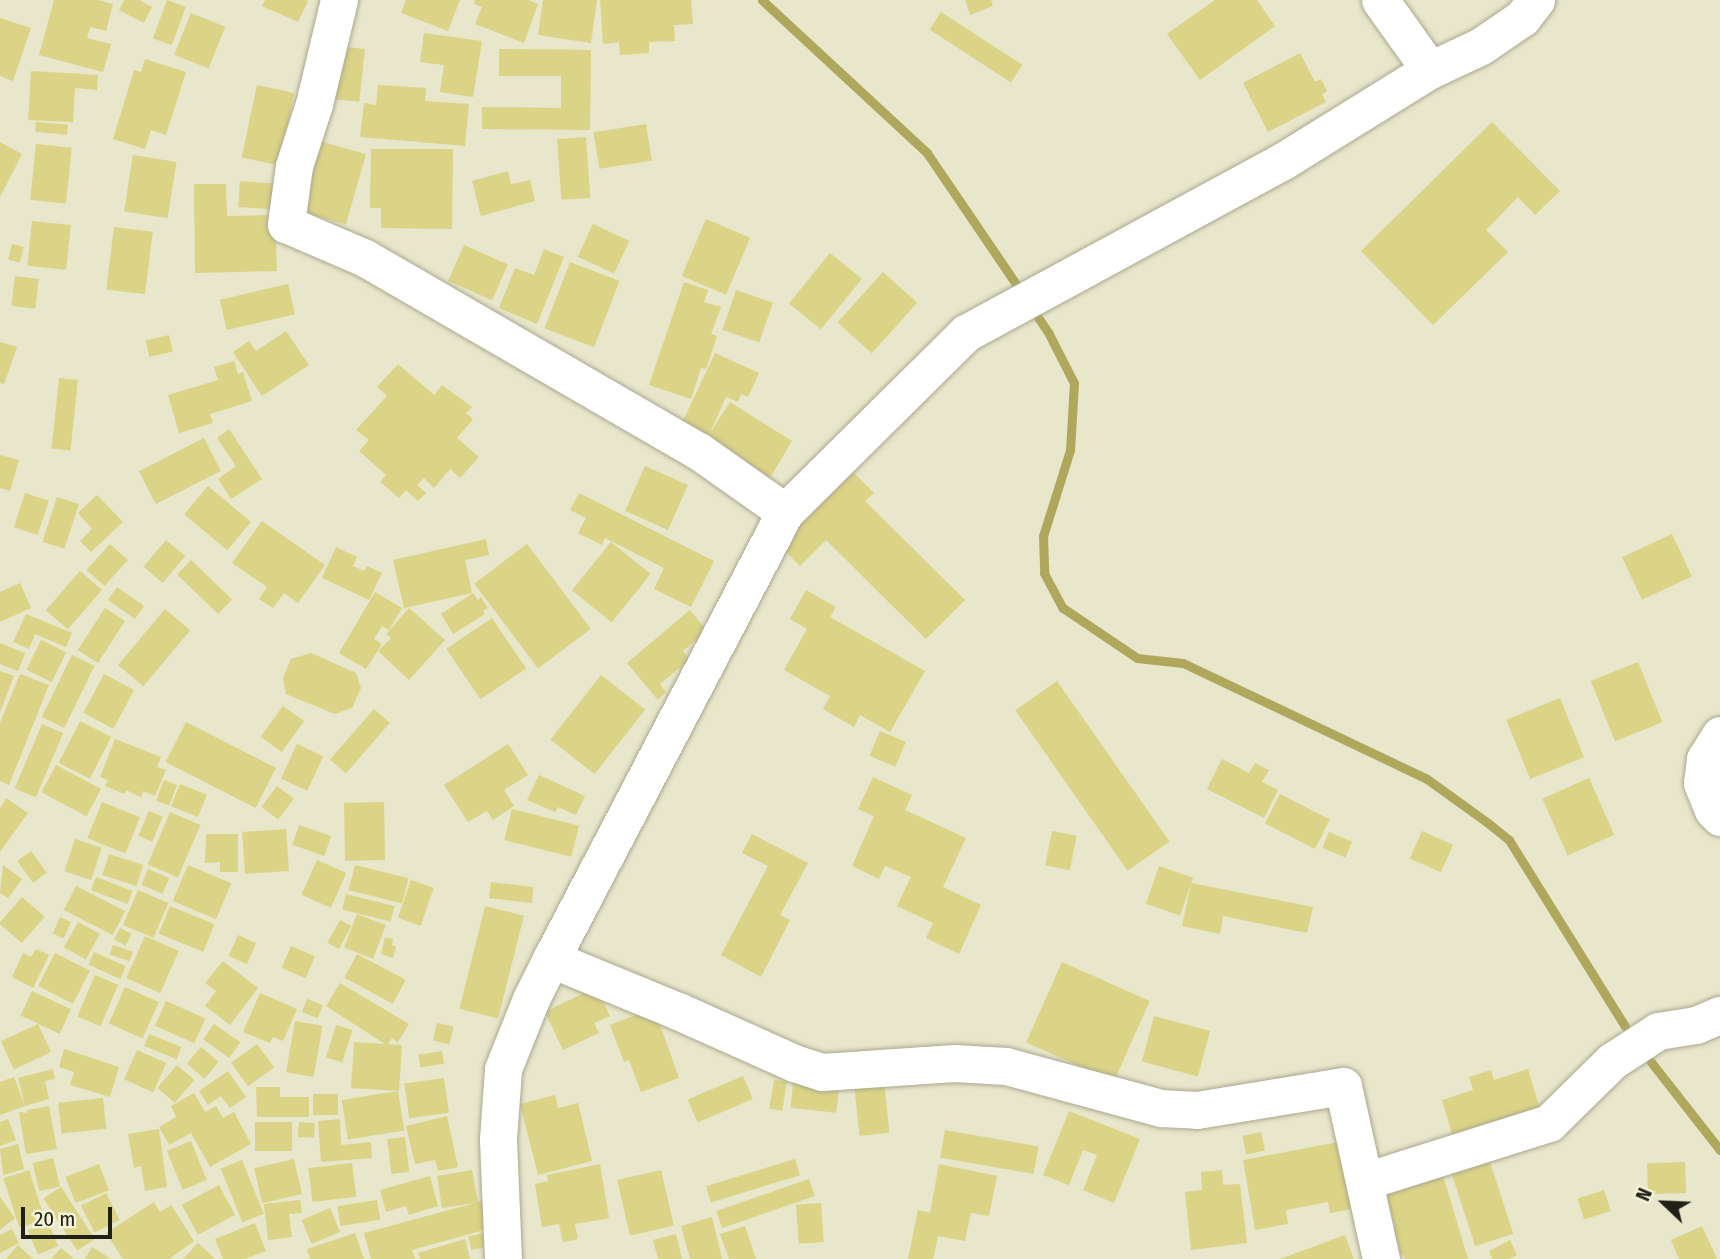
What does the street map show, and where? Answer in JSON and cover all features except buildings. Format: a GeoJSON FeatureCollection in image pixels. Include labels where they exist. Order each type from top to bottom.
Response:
{"type":"FeatureCollection","features":[{"type":"Feature","properties":{"kind":"street"},"geometry":{"type":"LineString","coordinates":[[339,0],[314,104],[294,166],[286,223],[365,258],[700,452],[785,512]]}},
{"type":"Feature","properties":{"kind":"street"},"geometry":{"type":"LineString","coordinates":[[1380,0],[1430,70]]}},
{"type":"Feature","properties":{"kind":"street"},"geometry":{"type":"LineString","coordinates":[[503,1259],[498,1139],[503,1069],[531,999],[551,959],[785,512],[966,333],[1283,161],[1430,70],[1480,46],[1522,18],[1536,0]]}},
{"type":"Feature","properties":{"kind":"street"},"geometry":{"type":"LineString","coordinates":[[1720,735],[1705,759],[1702,783],[1713,810],[1720,817]]}},
{"type":"Feature","properties":{"kind":"street"},"geometry":{"type":"LineString","coordinates":[[551,959],[678,1011],[794,1063],[822,1072],[954,1063],[1006,1066],[1161,1108],[1197,1110],[1343,1086],[1381,1259]]}},
{"type":"Feature","properties":{"kind":"street"},"geometry":{"type":"LineString","coordinates":[[1365,1181],[1549,1123],[1612,1060],[1658,1031],[1696,1026],[1720,1015]]}},
{"type":"Feature","properties":{"kind":"waterway"},"geometry":{"type":"LineString","coordinates":[[762,0],[927,153],[1022,293]]}},
{"type":"Feature","properties":{"kind":"waterway"},"geometry":{"type":"LineString","coordinates":[[1031,307],[1049,334],[1074,383],[1070,450],[1043,536],[1044,573],[1063,608],[1137,658],[1183,663],[1427,779],[1488,823],[1509,840],[1625,1026]]}},
{"type":"Feature","properties":{"kind":"waterway"},"geometry":{"type":"LineString","coordinates":[[1651,1062],[1720,1150]]}}]}
